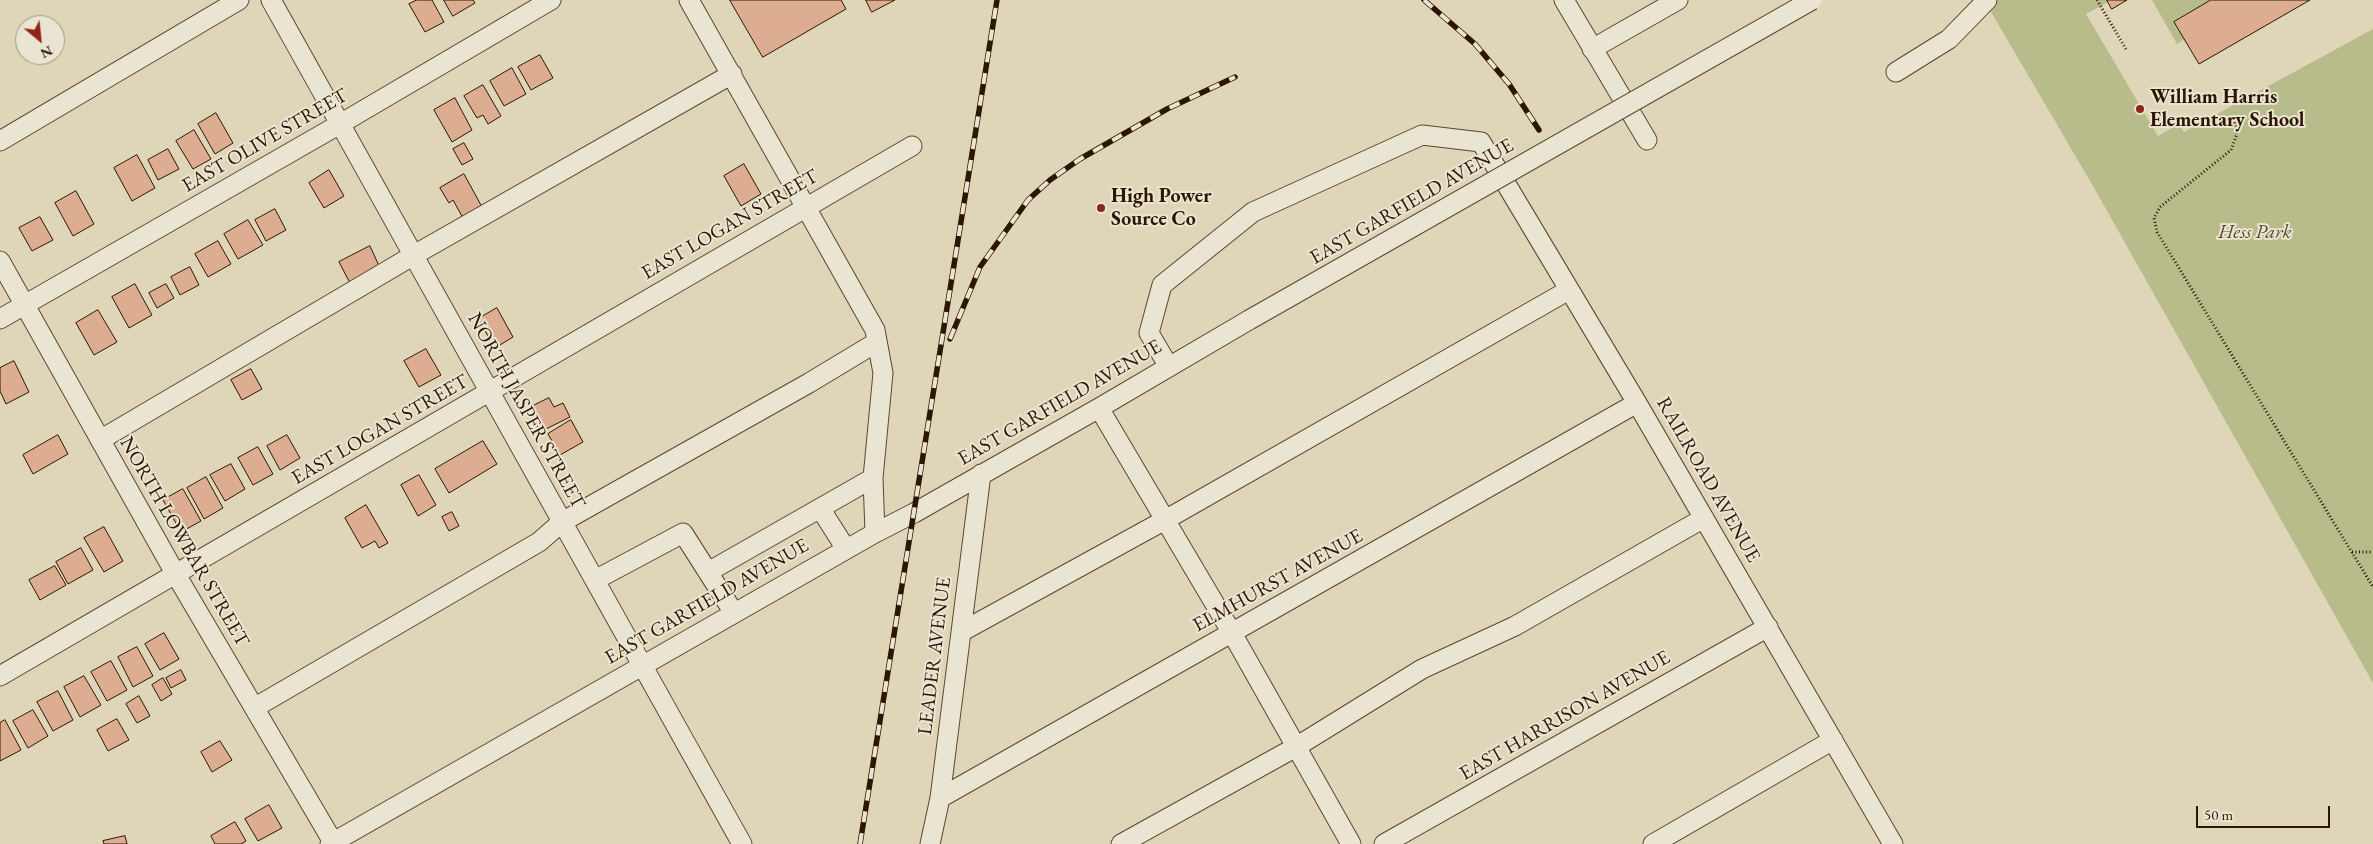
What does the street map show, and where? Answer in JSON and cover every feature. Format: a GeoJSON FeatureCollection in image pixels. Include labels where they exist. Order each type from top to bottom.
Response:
{"type":"FeatureCollection","features":[{"type":"Feature","properties":{"kind":"street"},"geometry":{"type":"LineString","coordinates":[[0,141],[239,0]]}},
{"type":"Feature","properties":{"kind":"street","name":"NORTH JASPER STREET"},"geometry":{"type":"LineString","coordinates":[[271,0],[742,844]]}},
{"type":"Feature","properties":{"kind":"street","name":"EAST OLIVE STREET"},"geometry":{"type":"LineString","coordinates":[[0,319],[340,124],[551,0]]}},
{"type":"Feature","properties":{"kind":"street"},"geometry":{"type":"LineString","coordinates":[[689,0],[875,330],[882,373],[873,478],[874,533]]}},
{"type":"Feature","properties":{"kind":"street"},"geometry":{"type":"LineString","coordinates":[[1564,0],[1647,140]]}},
{"type":"Feature","properties":{"kind":"street"},"geometry":{"type":"LineString","coordinates":[[1592,49],[1678,0]]}},
{"type":"Feature","properties":{"kind":"street","name":"EAST GARFIELD AVENUE"},"geometry":{"type":"LineString","coordinates":[[331,843],[874,533],[1100,408],[1249,320],[1812,0]]}},
{"type":"Feature","properties":{"kind":"street"},"geometry":{"type":"LineString","coordinates":[[1896,72],[1949,39],[1986,0]]}},
{"type":"Feature","properties":{"kind":"street"},"geometry":{"type":"LineString","coordinates":[[100,440],[414,255],[732,74]]}},
{"type":"Feature","properties":{"kind":"street","name":"RAILROAD AVENUE"},"geometry":{"type":"LineString","coordinates":[[1169,367],[1149,333],[1162,285],[1253,212],[1422,136],[1481,142],[1768,626],[1892,844]]}},
{"type":"Feature","properties":{"kind":"street","name":"EAST LOGAN STREET"},"geometry":{"type":"LineString","coordinates":[[0,676],[912,146]]}},
{"type":"Feature","properties":{"kind":"street","name":"NORTH LOWBAR STREET"},"geometry":{"type":"LineString","coordinates":[[0,262],[175,573],[331,843]]}},
{"type":"Feature","properties":{"kind":"street"},"geometry":{"type":"LineString","coordinates":[[961,632],[1165,520],[1569,290]]}},
{"type":"Feature","properties":{"kind":"street"},"geometry":{"type":"LineString","coordinates":[[254,708],[539,542],[562,522],[809,383],[877,342]]}},
{"type":"Feature","properties":{"kind":"street","name":"ELMHURST AVENUE"},"geometry":{"type":"LineString","coordinates":[[940,798],[1637,404]]}},
{"type":"Feature","properties":{"kind":"street"},"geometry":{"type":"LineString","coordinates":[[1100,408],[1232,633],[1351,844]]}},
{"type":"Feature","properties":{"kind":"street","name":"LEADER AVENUE"},"geometry":{"type":"LineString","coordinates":[[930,844],[940,798],[981,474]]}},
{"type":"Feature","properties":{"kind":"street"},"geometry":{"type":"LineString","coordinates":[[708,572],[873,478]]}},
{"type":"Feature","properties":{"kind":"street"},"geometry":{"type":"LineString","coordinates":[[820,508],[846,549]]}},
{"type":"Feature","properties":{"kind":"street"},"geometry":{"type":"LineString","coordinates":[[1121,844],[1296,747],[1422,670],[1515,626],[1704,518]]}},
{"type":"Feature","properties":{"kind":"street"},"geometry":{"type":"LineString","coordinates":[[595,580],[683,533],[734,613]]}},
{"type":"Feature","properties":{"kind":"street","name":"EAST HARRISON AVENUE"},"geometry":{"type":"LineString","coordinates":[[1384,844],[1768,626]]}},
{"type":"Feature","properties":{"kind":"street"},"geometry":{"type":"LineString","coordinates":[[1653,844],[1833,740]]}},
{"type":"Feature","properties":{"kind":"path"},"geometry":{"type":"LineString","coordinates":[[2097,0],[2126,49]]}},
{"type":"Feature","properties":{"kind":"path"},"geometry":{"type":"LineString","coordinates":[[2233,119],[2237,134],[2231,150],[2160,207],[2154,218],[2157,232],[2373,587]]}},
{"type":"Feature","properties":{"kind":"path"},"geometry":{"type":"LineString","coordinates":[[2352,552],[2373,552]]}},
{"type":"Feature","properties":{"kind":"green space","name":"Hess Park"},"geometry":{"type":"Polygon","coordinates":[[[1984,0],[2107,0],[2108,2],[2086,14],[2158,136],[2179,124],[2184,132],[2373,29],[2373,683],[2093,186],[1984,0]]]}},
{"type":"Feature","properties":{"kind":"green space"},"geometry":{"type":"Polygon","coordinates":[[[2152,0],[2211,0],[2175,21],[2185,39],[2177,44],[2152,0]]]}},
{"type":"Feature","properties":{"kind":"building"},"geometry":{"type":"Polygon","coordinates":[[[417,0],[432,0],[444,22],[425,32],[409,4],[417,0]]]}},
{"type":"Feature","properties":{"kind":"building"},"geometry":{"type":"Polygon","coordinates":[[[444,0],[473,0],[475,3],[453,16],[444,0]]]}},
{"type":"Feature","properties":{"kind":"building"},"geometry":{"type":"Polygon","coordinates":[[[730,0],[841,0],[846,9],[763,57],[730,0]]]}},
{"type":"Feature","properties":{"kind":"building"},"geometry":{"type":"Polygon","coordinates":[[[866,0],[895,0],[872,12],[866,0]]]}},
{"type":"Feature","properties":{"kind":"building"},"geometry":{"type":"Polygon","coordinates":[[[2107,0],[2127,0],[2112,9],[2107,0]]]}},
{"type":"Feature","properties":{"kind":"building"},"geometry":{"type":"Polygon","coordinates":[[[2211,0],[2310,0],[2199,64],[2174,22],[2211,0]]]}},
{"type":"Feature","properties":{"kind":"building"},"geometry":{"type":"Polygon","coordinates":[[[540,55],[553,78],[531,90],[518,67],[540,55]]]}},
{"type":"Feature","properties":{"kind":"building"},"geometry":{"type":"Polygon","coordinates":[[[512,68],[526,94],[504,106],[490,81],[512,68]]]}},
{"type":"Feature","properties":{"kind":"building"},"geometry":{"type":"Polygon","coordinates":[[[483,85],[501,116],[488,124],[483,115],[477,118],[464,96],[483,85]]]}},
{"type":"Feature","properties":{"kind":"building"},"geometry":{"type":"Polygon","coordinates":[[[455,98],[472,130],[452,142],[434,110],[455,98]]]}},
{"type":"Feature","properties":{"kind":"building"},"geometry":{"type":"Polygon","coordinates":[[[216,113],[233,143],[215,154],[198,124],[216,113]]]}},
{"type":"Feature","properties":{"kind":"building"},"geometry":{"type":"Polygon","coordinates":[[[194,130],[211,159],[193,169],[176,141],[194,130]]]}},
{"type":"Feature","properties":{"kind":"building"},"geometry":{"type":"Polygon","coordinates":[[[464,143],[473,159],[462,165],[453,149],[464,143]]]}},
{"type":"Feature","properties":{"kind":"building"},"geometry":{"type":"Polygon","coordinates":[[[168,149],[179,169],[158,180],[148,160],[168,149]]]}},
{"type":"Feature","properties":{"kind":"building"},"geometry":{"type":"Polygon","coordinates":[[[137,155],[155,188],[132,201],[114,168],[137,155]]]}},
{"type":"Feature","properties":{"kind":"building"},"geometry":{"type":"Polygon","coordinates":[[[744,164],[761,194],[741,206],[724,176],[744,164]]]}},
{"type":"Feature","properties":{"kind":"building"},"geometry":{"type":"Polygon","coordinates":[[[329,170],[344,196],[324,208],[309,183],[329,170]]]}},
{"type":"Feature","properties":{"kind":"building"},"geometry":{"type":"Polygon","coordinates":[[[464,174],[482,207],[463,218],[453,200],[449,203],[440,188],[464,174]]]}},
{"type":"Feature","properties":{"kind":"building"},"geometry":{"type":"Polygon","coordinates":[[[76,191],[94,224],[73,236],[55,203],[76,191]]]}},
{"type":"Feature","properties":{"kind":"building"},"geometry":{"type":"Polygon","coordinates":[[[275,209],[286,230],[266,241],[255,220],[275,209]]]}},
{"type":"Feature","properties":{"kind":"building"},"geometry":{"type":"Polygon","coordinates":[[[40,217],[53,240],[32,251],[19,228],[40,217]]]}},
{"type":"Feature","properties":{"kind":"building"},"geometry":{"type":"Polygon","coordinates":[[[248,220],[263,245],[238,259],[224,234],[248,220]]]}},
{"type":"Feature","properties":{"kind":"building"},"geometry":{"type":"Polygon","coordinates":[[[218,241],[231,264],[208,277],[195,254],[218,241]]]}},
{"type":"Feature","properties":{"kind":"building"},"geometry":{"type":"Polygon","coordinates":[[[370,246],[380,268],[350,283],[339,262],[370,246]]]}},
{"type":"Feature","properties":{"kind":"building"},"geometry":{"type":"Polygon","coordinates":[[[190,267],[199,285],[180,295],[171,277],[190,267]]]}},
{"type":"Feature","properties":{"kind":"building"},"geometry":{"type":"Polygon","coordinates":[[[135,284],[152,315],[129,328],[112,297],[135,284]]]}},
{"type":"Feature","properties":{"kind":"building"},"geometry":{"type":"Polygon","coordinates":[[[166,284],[174,298],[157,308],[149,293],[166,284]]]}},
{"type":"Feature","properties":{"kind":"building"},"geometry":{"type":"Polygon","coordinates":[[[497,308],[513,337],[495,348],[478,319],[497,308]]]}},
{"type":"Feature","properties":{"kind":"building"},"geometry":{"type":"Polygon","coordinates":[[[98,310],[117,342],[94,355],[76,323],[98,310]]]}},
{"type":"Feature","properties":{"kind":"building"},"geometry":{"type":"Polygon","coordinates":[[[426,349],[441,375],[419,387],[404,361],[426,349]]]}},
{"type":"Feature","properties":{"kind":"building"},"geometry":{"type":"Polygon","coordinates":[[[14,361],[29,392],[6,404],[0,391],[0,368],[14,361]]]}},
{"type":"Feature","properties":{"kind":"building"},"geometry":{"type":"Polygon","coordinates":[[[251,369],[262,389],[242,400],[231,380],[251,369]]]}},
{"type":"Feature","properties":{"kind":"building"},"geometry":{"type":"Polygon","coordinates":[[[549,398],[554,407],[563,403],[570,417],[540,432],[533,418],[538,416],[533,406],[549,398]]]}},
{"type":"Feature","properties":{"kind":"building"},"geometry":{"type":"Polygon","coordinates":[[[571,420],[583,442],[560,455],[548,434],[571,420]]]}},
{"type":"Feature","properties":{"kind":"building"},"geometry":{"type":"Polygon","coordinates":[[[58,435],[68,454],[33,474],[23,455],[58,435]]]}},
{"type":"Feature","properties":{"kind":"building"},"geometry":{"type":"Polygon","coordinates":[[[287,435],[300,458],[280,470],[267,446],[287,435]]]}},
{"type":"Feature","properties":{"kind":"building"},"geometry":{"type":"Polygon","coordinates":[[[483,441],[497,464],[449,493],[435,469],[483,441]]]}},
{"type":"Feature","properties":{"kind":"building"},"geometry":{"type":"Polygon","coordinates":[[[258,447],[273,474],[253,485],[238,458],[258,447]]]}},
{"type":"Feature","properties":{"kind":"building"},"geometry":{"type":"Polygon","coordinates":[[[231,464],[245,489],[225,501],[210,475],[231,464]]]}},
{"type":"Feature","properties":{"kind":"building"},"geometry":{"type":"Polygon","coordinates":[[[419,475],[436,505],[418,516],[401,485],[419,475]]]}},
{"type":"Feature","properties":{"kind":"building"},"geometry":{"type":"Polygon","coordinates":[[[206,477],[223,508],[204,519],[187,488],[206,477]]]}},
{"type":"Feature","properties":{"kind":"building"},"geometry":{"type":"Polygon","coordinates":[[[183,489],[201,521],[181,532],[163,500],[183,489]]]}},
{"type":"Feature","properties":{"kind":"building"},"geometry":{"type":"Polygon","coordinates":[[[366,505],[388,543],[379,548],[375,541],[362,548],[345,518],[366,505]]]}},
{"type":"Feature","properties":{"kind":"building"},"geometry":{"type":"Polygon","coordinates":[[[452,512],[459,526],[449,531],[442,517],[452,512]]]}},
{"type":"Feature","properties":{"kind":"building"},"geometry":{"type":"Polygon","coordinates":[[[104,527],[123,561],[104,572],[84,538],[104,527]]]}},
{"type":"Feature","properties":{"kind":"building"},"geometry":{"type":"Polygon","coordinates":[[[81,548],[93,570],[68,584],[56,562],[81,548]]]}},
{"type":"Feature","properties":{"kind":"building"},"geometry":{"type":"Polygon","coordinates":[[[55,566],[66,585],[40,600],[29,580],[55,566]]]}},
{"type":"Feature","properties":{"kind":"building"},"geometry":{"type":"Polygon","coordinates":[[[164,633],[179,659],[160,670],[145,644],[164,633]]]}},
{"type":"Feature","properties":{"kind":"building"},"geometry":{"type":"Polygon","coordinates":[[[137,647],[153,676],[133,687],[118,657],[137,647]]]}},
{"type":"Feature","properties":{"kind":"building"},"geometry":{"type":"Polygon","coordinates":[[[111,661],[127,690],[107,701],[91,672],[111,661]]]}},
{"type":"Feature","properties":{"kind":"building"},"geometry":{"type":"Polygon","coordinates":[[[181,670],[186,680],[171,688],[166,678],[181,670]]]}},
{"type":"Feature","properties":{"kind":"building"},"geometry":{"type":"Polygon","coordinates":[[[84,676],[101,705],[80,717],[64,687],[84,676]]]}},
{"type":"Feature","properties":{"kind":"building"},"geometry":{"type":"Polygon","coordinates":[[[163,678],[172,694],[161,701],[152,685],[163,678]]]}},
{"type":"Feature","properties":{"kind":"building"},"geometry":{"type":"Polygon","coordinates":[[[58,691],[73,720],[53,731],[37,702],[58,691]]]}},
{"type":"Feature","properties":{"kind":"building"},"geometry":{"type":"Polygon","coordinates":[[[139,696],[150,716],[137,723],[126,704],[139,696]]]}},
{"type":"Feature","properties":{"kind":"building"},"geometry":{"type":"Polygon","coordinates":[[[33,710],[48,736],[28,748],[13,721],[33,710]]]}},
{"type":"Feature","properties":{"kind":"building"},"geometry":{"type":"Polygon","coordinates":[[[117,719],[129,740],[108,751],[97,730],[117,719]]]}},
{"type":"Feature","properties":{"kind":"building"},"geometry":{"type":"Polygon","coordinates":[[[5,720],[21,750],[0,761],[0,723],[5,720]]]}},
{"type":"Feature","properties":{"kind":"building"},"geometry":{"type":"Polygon","coordinates":[[[220,741],[232,760],[212,772],[201,752],[220,741]]]}},
{"type":"Feature","properties":{"kind":"building"},"geometry":{"type":"Polygon","coordinates":[[[269,805],[282,828],[258,841],[245,819],[269,805]]]}},
{"type":"Feature","properties":{"kind":"building"},"geometry":{"type":"Polygon","coordinates":[[[235,822],[246,841],[241,844],[215,844],[211,836],[235,822]]]}},
{"type":"Feature","properties":{"kind":"building"},"geometry":{"type":"Polygon","coordinates":[[[125,836],[127,844],[104,844],[103,841],[125,836]]]}},
{"type":"Feature","properties":{"kind":"railway"},"geometry":{"type":"LineString","coordinates":[[860,844],[997,0]]}},
{"type":"Feature","properties":{"kind":"railway"},"geometry":{"type":"LineString","coordinates":[[1424,0],[1475,44],[1509,84],[1539,130]]}},
{"type":"Feature","properties":{"kind":"railway"},"geometry":{"type":"LineString","coordinates":[[950,339],[980,267],[1028,200],[1050,180],[1080,159],[1167,109],[1235,77]]}},
{"type":"Feature","properties":{"kind":"place","name":"William Harris Elementary School"},"geometry":{"type":"Point","coordinates":[2140,109]}},
{"type":"Feature","properties":{"kind":"place","name":"High Power Source Co"},"geometry":{"type":"Point","coordinates":[1101,208]}}]}
